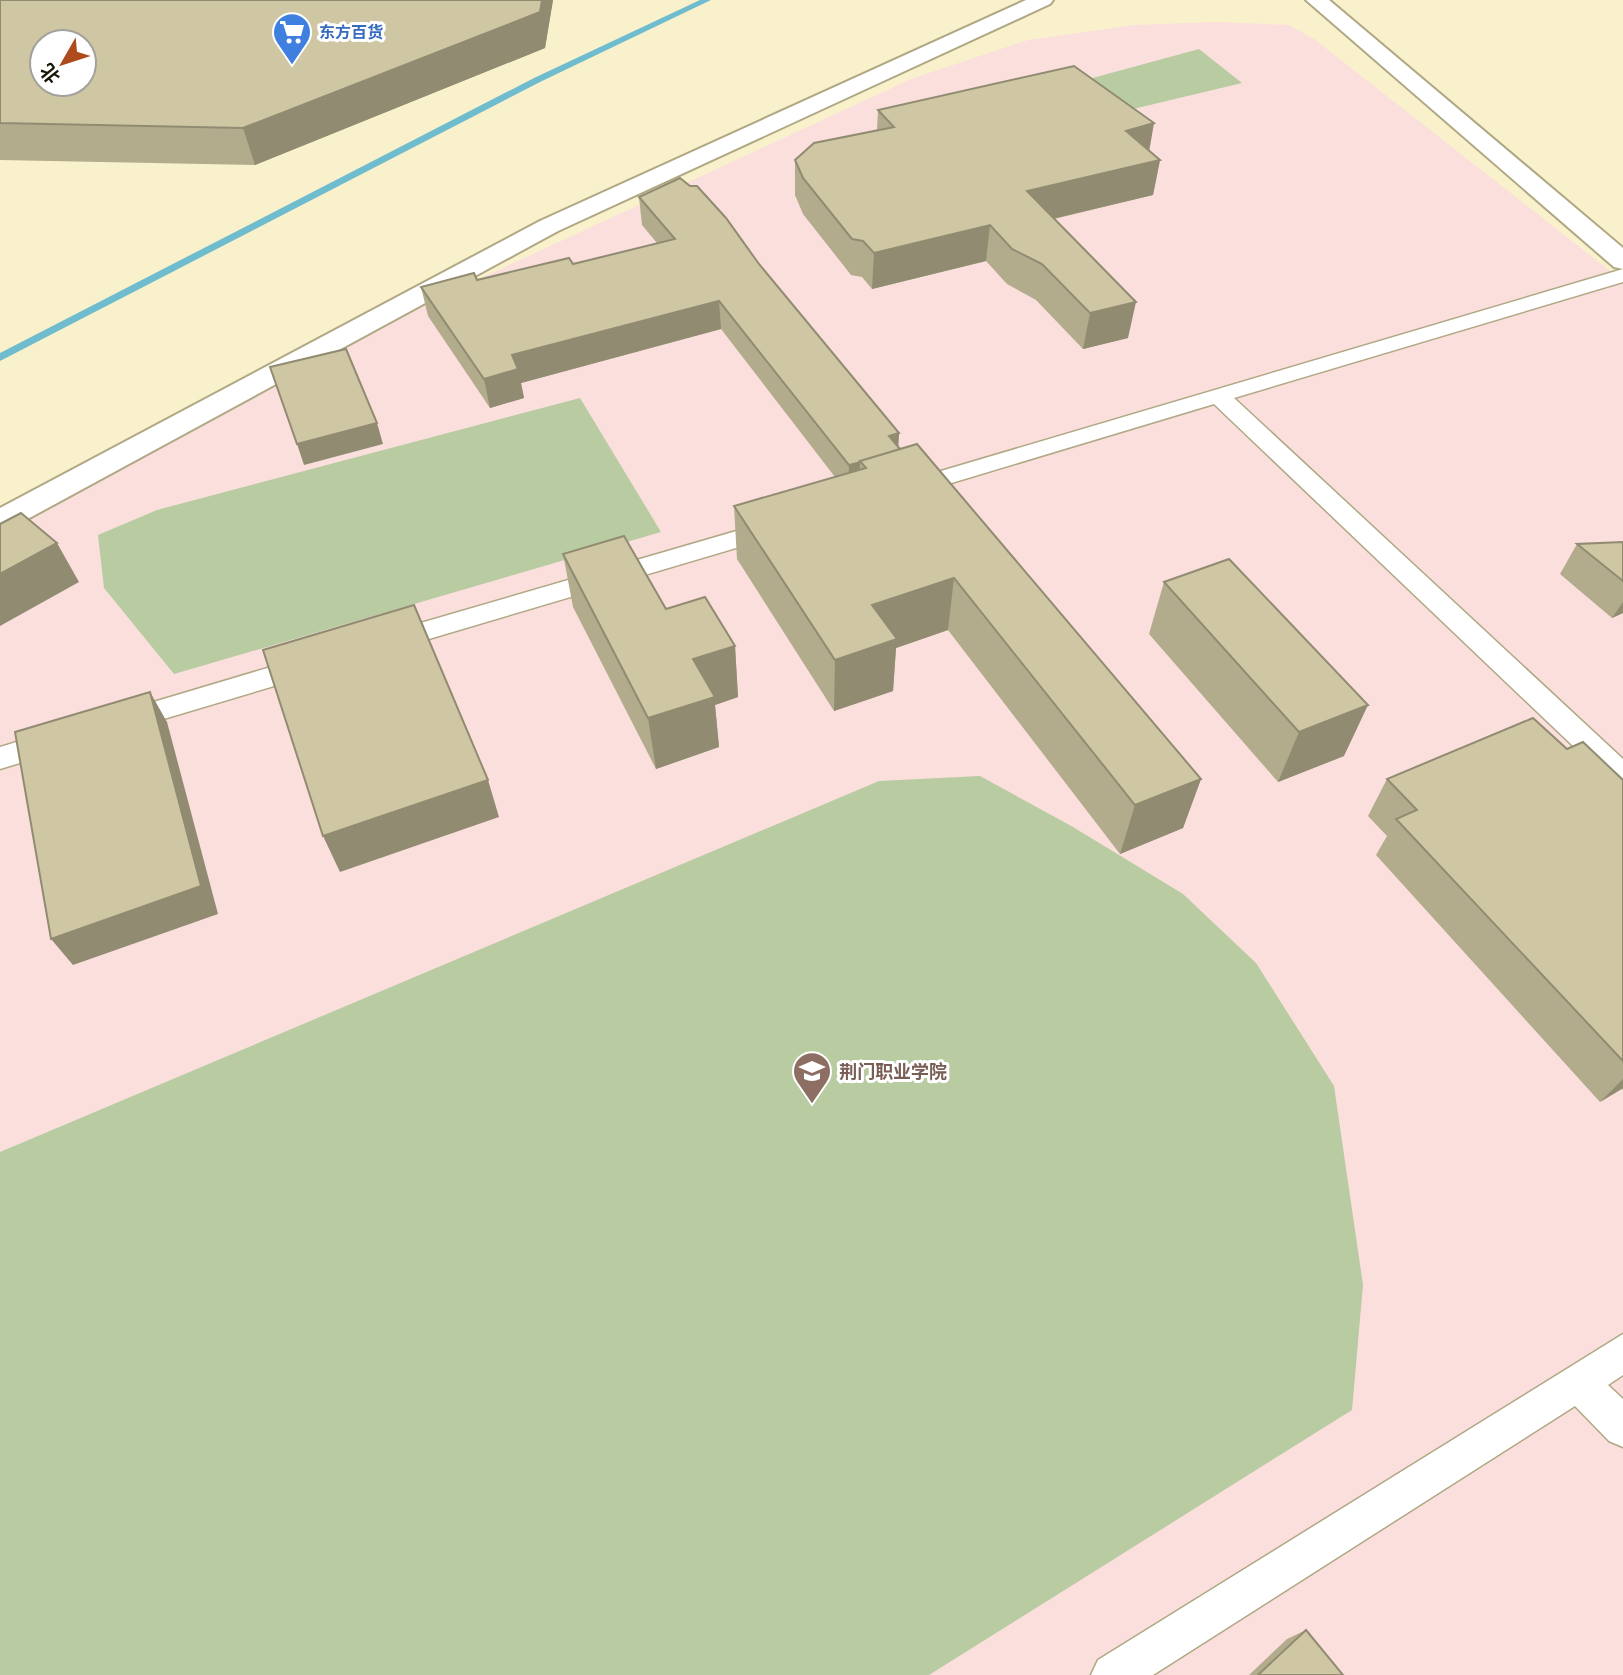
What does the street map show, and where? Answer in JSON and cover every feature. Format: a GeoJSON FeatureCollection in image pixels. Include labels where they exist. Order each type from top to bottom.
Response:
{"type":"FeatureCollection","features":[{"type":"Feature","properties":{"kind":"street"},"geometry":{"type":"LineString","coordinates":[[0,521],[549,226],[1043,0]]}},
{"type":"Feature","properties":{"kind":"street"},"geometry":{"type":"LineString","coordinates":[[1316,0],[1623,261]]}},
{"type":"Feature","properties":{"kind":"lane"},"geometry":{"type":"LineString","coordinates":[[883,495],[1623,275]]}},
{"type":"Feature","properties":{"kind":"lane"},"geometry":{"type":"LineString","coordinates":[[1218,396],[1623,776]]}},
{"type":"Feature","properties":{"kind":"lane"},"geometry":{"type":"LineString","coordinates":[[361,650],[803,519]]}},
{"type":"Feature","properties":{"kind":"lane"},"geometry":{"type":"LineString","coordinates":[[0,758],[335,659]]}},
{"type":"Feature","properties":{"kind":"lane"},"geometry":{"type":"LineString","coordinates":[[1113,1675],[1623,1353]]}},
{"type":"Feature","properties":{"kind":"lane"},"geometry":{"type":"LineString","coordinates":[[1578,1382],[1623,1427]]}},
{"type":"Feature","properties":{"kind":"shaded area","name":"荆门职业学院"},"geometry":{"type":"Polygon","coordinates":[[[1216,22],[1289,25],[1314,39],[1623,281],[1623,1675],[0,1675],[0,535],[397,317],[911,79],[1028,40],[1134,25],[1216,22]]]}},
{"type":"Feature","properties":{"kind":"green space"},"geometry":{"type":"Polygon","coordinates":[[[1199,49],[1242,83],[1129,110],[1089,79],[1199,49]]]}},
{"type":"Feature","properties":{"kind":"green space"},"geometry":{"type":"Polygon","coordinates":[[[580,398],[661,532],[174,674],[104,588],[98,535],[157,510],[580,398]]]}},
{"type":"Feature","properties":{"kind":"green space"},"geometry":{"type":"Polygon","coordinates":[[[980,776],[1073,827],[1183,894],[1256,963],[1334,1086],[1363,1285],[1352,1410],[929,1675],[0,1675],[0,1152],[879,781],[980,776]]]}},
{"type":"Feature","properties":{"kind":"building","name":"东方百货"},"geometry":{"type":"Polygon","coordinates":[[[0,0],[542,0],[540,12],[243,128],[0,123],[0,0]]]}},
{"type":"Feature","properties":{"kind":"building"},"geometry":{"type":"Polygon","coordinates":[[[1074,66],[1154,123],[1126,131],[1160,160],[1027,191],[1136,302],[1090,313],[1042,264],[1012,249],[990,225],[874,253],[863,241],[852,239],[803,178],[795,160],[814,143],[894,127],[878,110],[1074,66]]]}},
{"type":"Feature","properties":{"kind":"building"},"geometry":{"type":"Polygon","coordinates":[[[680,178],[690,186],[697,186],[726,218],[759,264],[899,433],[889,436],[900,449],[849,465],[719,301],[512,355],[518,369],[484,379],[421,287],[474,273],[477,280],[569,258],[573,264],[675,239],[639,197],[680,178]]]}},
{"type":"Feature","properties":{"kind":"building"},"geometry":{"type":"Polygon","coordinates":[[[346,349],[377,423],[297,444],[270,367],[346,349]]]}},
{"type":"Feature","properties":{"kind":"building"},"geometry":{"type":"Polygon","coordinates":[[[917,444],[1201,779],[1135,805],[954,578],[872,605],[897,639],[835,660],[734,506],[866,468],[860,461],[917,444]]]}},
{"type":"Feature","properties":{"kind":"building"},"geometry":{"type":"Polygon","coordinates":[[[21,513],[57,543],[0,574],[0,524],[21,513]]]}},
{"type":"Feature","properties":{"kind":"building"},"geometry":{"type":"Polygon","coordinates":[[[624,536],[666,609],[705,597],[735,646],[693,659],[715,697],[648,718],[563,554],[624,536]]]}},
{"type":"Feature","properties":{"kind":"building"},"geometry":{"type":"Polygon","coordinates":[[[1623,542],[1623,581],[1577,544],[1623,542]]]}},
{"type":"Feature","properties":{"kind":"building"},"geometry":{"type":"Polygon","coordinates":[[[1229,559],[1368,705],[1299,732],[1164,582],[1229,559]]]}},
{"type":"Feature","properties":{"kind":"building"},"geometry":{"type":"Polygon","coordinates":[[[414,605],[488,780],[323,836],[263,650],[414,605]]]}},
{"type":"Feature","properties":{"kind":"building"},"geometry":{"type":"Polygon","coordinates":[[[150,692],[201,886],[51,939],[15,732],[150,692]]]}},
{"type":"Feature","properties":{"kind":"building"},"geometry":{"type":"Polygon","coordinates":[[[1533,718],[1567,749],[1583,742],[1623,780],[1623,1061],[1396,819],[1417,810],[1387,779],[1533,718]]]}},
{"type":"Feature","properties":{"kind":"building"},"geometry":{"type":"Polygon","coordinates":[[[1306,1630],[1343,1675],[1258,1675],[1306,1630]]]}},
{"type":"Feature","properties":{"kind":"waterway"},"geometry":{"type":"LineString","coordinates":[[0,358],[537,80],[707,0]]}},
{"type":"Feature","properties":{"kind":"place","name":"东方百货"},"geometry":{"type":"Point","coordinates":[292,66]}},
{"type":"Feature","properties":{"kind":"place","name":"荆门职业学院"},"geometry":{"type":"Point","coordinates":[812,1105]}}]}
